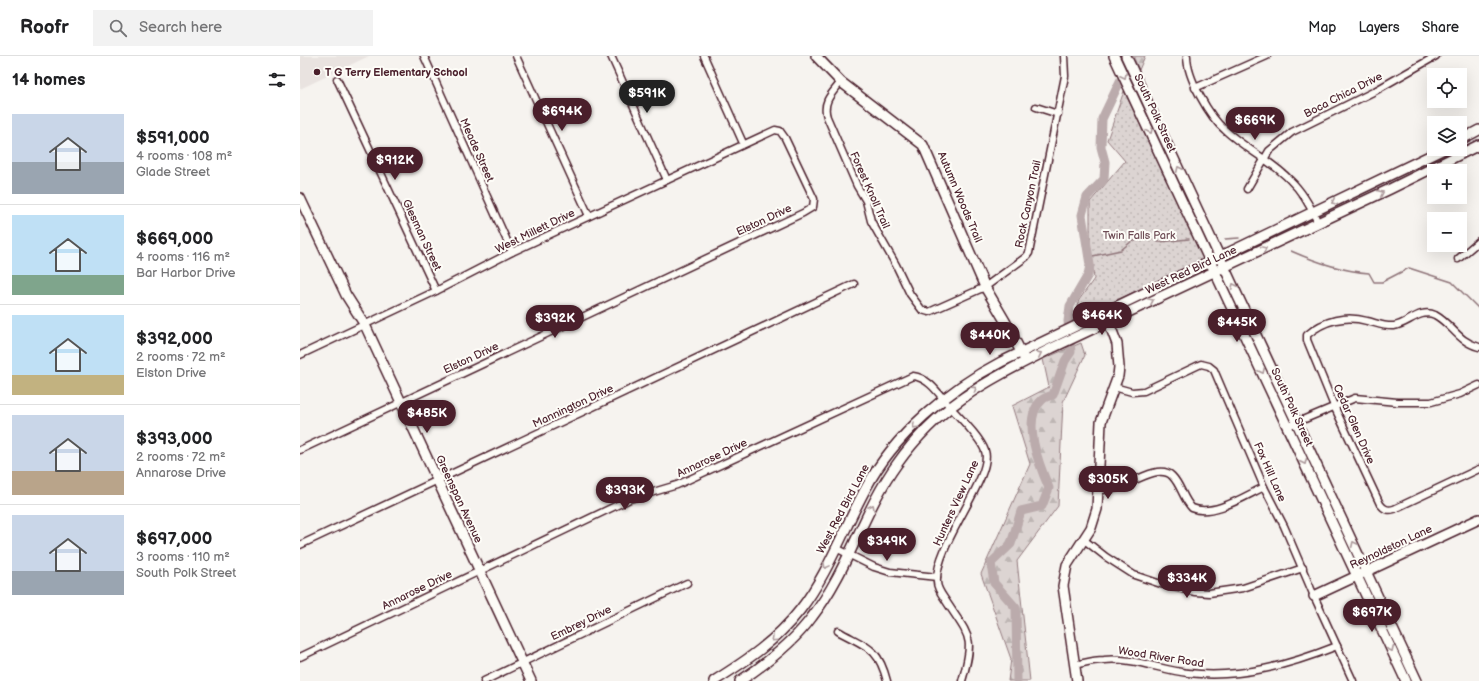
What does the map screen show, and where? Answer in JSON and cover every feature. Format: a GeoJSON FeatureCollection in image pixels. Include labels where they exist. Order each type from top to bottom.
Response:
{"type":"FeatureCollection","features":[{"type":"Feature","properties":{"kind":"main road","name":"Autumn Woods Trail"},"geometry":{"type":"LineString","coordinates":[[816,56],[841,82],[924,145],[985,287],[1005,321],[1023,357]]}},
{"type":"Feature","properties":{"kind":"main road","name":"South Polk Street"},"geometry":{"type":"LineString","coordinates":[[1114,56],[1406,681]]}},
{"type":"Feature","properties":{"kind":"main road","name":"South Polk Street"},"geometry":{"type":"LineString","coordinates":[[1126,56],[1417,681]]}},
{"type":"Feature","properties":{"kind":"main road"},"geometry":{"type":"LineString","coordinates":[[1467,136],[1479,130]]}},
{"type":"Feature","properties":{"kind":"main road","name":"West Red Bird Lane"},"geometry":{"type":"LineString","coordinates":[[1107,316],[1216,272],[1443,164],[1479,145]]}},
{"type":"Feature","properties":{"kind":"main road","name":"West Red Bird Lane"},"geometry":{"type":"LineString","coordinates":[[714,681],[768,644],[800,610],[836,548],[866,487],[889,452],[944,399],[982,372],[1023,357],[1084,328],[1211,261],[1429,156]]}},
{"type":"Feature","properties":{"kind":"main road","name":"Greenspan Avenue"},"geometry":{"type":"LineString","coordinates":[[300,198],[346,295],[364,325],[401,402],[531,681]]}},
{"type":"Feature","properties":{"kind":"main road"},"geometry":{"type":"LineString","coordinates":[[1077,681],[1063,586],[1067,565],[1091,528],[1096,514],[1101,422],[1119,373],[1117,344],[1107,316]]}},
{"type":"Feature","properties":{"kind":"main road","name":"West Red Bird Lane"},"geometry":{"type":"LineString","coordinates":[[740,681],[765,664],[789,643],[812,617],[832,586],[884,482],[894,467],[923,432],[950,407],[1023,357]]}},
{"type":"Feature","properties":{"kind":"main road","name":"Reynoldston Lane"},"geometry":{"type":"LineString","coordinates":[[1314,596],[1479,519]]}},
{"type":"Feature","properties":{"kind":"main road"},"geometry":{"type":"LineString","coordinates":[[800,610],[812,617]]}},
{"type":"Feature","properties":{"kind":"street","name":"Meade Street"},"geometry":{"type":"LineString","coordinates":[[424,56],[512,252]]}},
{"type":"Feature","properties":{"kind":"street"},"geometry":{"type":"LineString","coordinates":[[516,56],[589,216]]}},
{"type":"Feature","properties":{"kind":"street"},"geometry":{"type":"LineString","coordinates":[[611,56],[667,180]]}},
{"type":"Feature","properties":{"kind":"street"},"geometry":{"type":"LineString","coordinates":[[704,56],[743,143]]}},
{"type":"Feature","properties":{"kind":"street","name":"Rock Canyon Trail"},"geometry":{"type":"LineString","coordinates":[[940,307],[985,287],[1026,258],[1029,253],[1034,222],[1065,76],[1064,56]]}},
{"type":"Feature","properties":{"kind":"street"},"geometry":{"type":"LineString","coordinates":[[1187,56],[1188,67],[1196,88],[1209,112],[1225,130],[1290,179],[1305,196],[1318,223]]}},
{"type":"Feature","properties":{"kind":"street"},"geometry":{"type":"LineString","coordinates":[[1196,88],[1267,56]]}},
{"type":"Feature","properties":{"kind":"street","name":"Boca Chica Drive"},"geometry":{"type":"LineString","coordinates":[[1247,189],[1264,159],[1275,145],[1292,132],[1373,92],[1436,56]]}},
{"type":"Feature","properties":{"kind":"street","name":"Glesman Street"},"geometry":{"type":"LineString","coordinates":[[338,79],[436,291]]}},
{"type":"Feature","properties":{"kind":"street","name":"Forest Knoll Trail"},"geometry":{"type":"LineString","coordinates":[[841,82],[826,100],[824,110],[857,186],[866,201],[871,221],[918,306],[922,310],[930,312],[940,307]]}},
{"type":"Feature","properties":{"kind":"street"},"geometry":{"type":"LineString","coordinates":[[1036,107],[1058,114]]}},
{"type":"Feature","properties":{"kind":"street","name":"West Millett Drive"},"geometry":{"type":"LineString","coordinates":[[300,355],[436,291],[512,252],[743,143],[775,130],[780,131],[786,138],[814,200],[813,207],[803,212]]}},
{"type":"Feature","properties":{"kind":"street","name":"Elston Drive"},"geometry":{"type":"LineString","coordinates":[[300,450],[803,212]]}},
{"type":"Feature","properties":{"kind":"street"},"geometry":{"type":"LineString","coordinates":[[1458,259],[1479,241]]}},
{"type":"Feature","properties":{"kind":"street","name":"Mannington Drive"},"geometry":{"type":"LineString","coordinates":[[300,546],[854,284]]}},
{"type":"Feature","properties":{"kind":"street","name":"Cedar Glen Drive"},"geometry":{"type":"LineString","coordinates":[[1479,347],[1465,342],[1439,319],[1429,314],[1414,316],[1401,324],[1392,326],[1346,317],[1329,322],[1313,330],[1307,335],[1307,340],[1334,406],[1380,504],[1388,511],[1479,469]]}},
{"type":"Feature","properties":{"kind":"street","name":"Fox Hill Lane"},"geometry":{"type":"LineString","coordinates":[[1114,387],[1132,392],[1144,391],[1201,364],[1209,366],[1217,376],[1264,487],[1303,568],[1314,596],[1353,681]]}},
{"type":"Feature","properties":{"kind":"street","name":"Annarose Drive"},"geometry":{"type":"LineString","coordinates":[[300,657],[630,499],[677,485],[908,377],[922,378],[944,399],[950,407]]}},
{"type":"Feature","properties":{"kind":"street"},"geometry":{"type":"LineString","coordinates":[[1288,426],[1355,398],[1397,402],[1431,402],[1460,394],[1479,385]]}},
{"type":"Feature","properties":{"kind":"street","name":"Hunters View Lane"},"geometry":{"type":"LineString","coordinates":[[937,577],[939,564],[958,521],[984,469],[986,461],[983,447],[950,407]]}},
{"type":"Feature","properties":{"kind":"street"},"geometry":{"type":"LineString","coordinates":[[1098,490],[1118,487],[1147,475],[1163,472],[1174,478],[1192,508],[1204,511],[1215,509],[1264,487]]}},
{"type":"Feature","properties":{"kind":"street"},"geometry":{"type":"LineString","coordinates":[[1083,539],[1106,557],[1134,575],[1161,584],[1195,592],[1209,593],[1244,588],[1303,568]]}},
{"type":"Feature","properties":{"kind":"street"},"geometry":{"type":"LineString","coordinates":[[836,548],[890,572],[937,577],[937,584],[941,593],[967,633],[970,641],[967,663],[962,681]]}},
{"type":"Feature","properties":{"kind":"street","name":"Embrey Drive"},"geometry":{"type":"LineString","coordinates":[[484,681],[687,583]]}},
{"type":"Feature","properties":{"kind":"street"},"geometry":{"type":"LineString","coordinates":[[838,631],[872,649],[884,668],[887,681]]}},
{"type":"Feature","properties":{"kind":"street","name":"Wood River Road"},"geometry":{"type":"LineString","coordinates":[[1074,665],[1105,659],[1134,662],[1186,673],[1237,673],[1289,663],[1337,646]]}},
{"type":"Feature","properties":{"kind":"shaded area","name":"T G Terry Elementary School"},"geometry":{"type":"Polygon","coordinates":[[[300,56],[369,56],[300,89],[300,56]]]}},
{"type":"Feature","properties":{"kind":"green space"},"geometry":{"type":"Polygon","coordinates":[[[1133,56],[1145,56],[1139,70],[1133,56]]]}},
{"type":"Feature","properties":{"kind":"green space","name":"Twin Falls Park"},"geometry":{"type":"Polygon","coordinates":[[[1124,91],[1204,259],[1072,321],[1079,300],[1094,279],[1090,244],[1090,202],[1125,161],[1107,140],[1124,91]]]}},
{"type":"Feature","properties":{"kind":"green space"},"geometry":{"type":"Polygon","coordinates":[[[1081,343],[1085,355],[1063,402],[1058,506],[1017,561],[1030,681],[1008,681],[1011,659],[981,574],[1030,464],[1012,406],[1049,387],[1043,359],[1081,343]]]}},
{"type":"Feature","properties":{"kind":"waterway"},"geometry":{"type":"LineString","coordinates":[[1017,681],[1016,608],[994,583],[991,563],[1011,544],[1021,511],[1042,506],[1049,488],[1037,456],[1032,431],[1033,419],[1036,408],[1042,400],[1053,395],[1065,361],[1071,352],[1068,321],[1070,306],[1088,275],[1090,265],[1082,215],[1087,197],[1104,179],[1105,162],[1101,147],[1102,119],[1132,56]]}},
{"type":"Feature","properties":{"kind":"waterway"},"geometry":{"type":"LineString","coordinates":[[1225,239],[1239,238]]}},
{"type":"Feature","properties":{"kind":"waterway"},"geometry":{"type":"LineString","coordinates":[[1088,257],[1121,250],[1132,241],[1153,239],[1159,242],[1189,239]]}},
{"type":"Feature","properties":{"kind":"waterway"},"geometry":{"type":"LineString","coordinates":[[1291,251],[1329,265],[1369,273],[1374,282],[1382,282],[1409,268],[1452,282],[1479,309]]}},
{"type":"Feature","properties":{"kind":"place","name":"T G Terry Elementary School"},"geometry":{"type":"Point","coordinates":[317,72]}}]}
